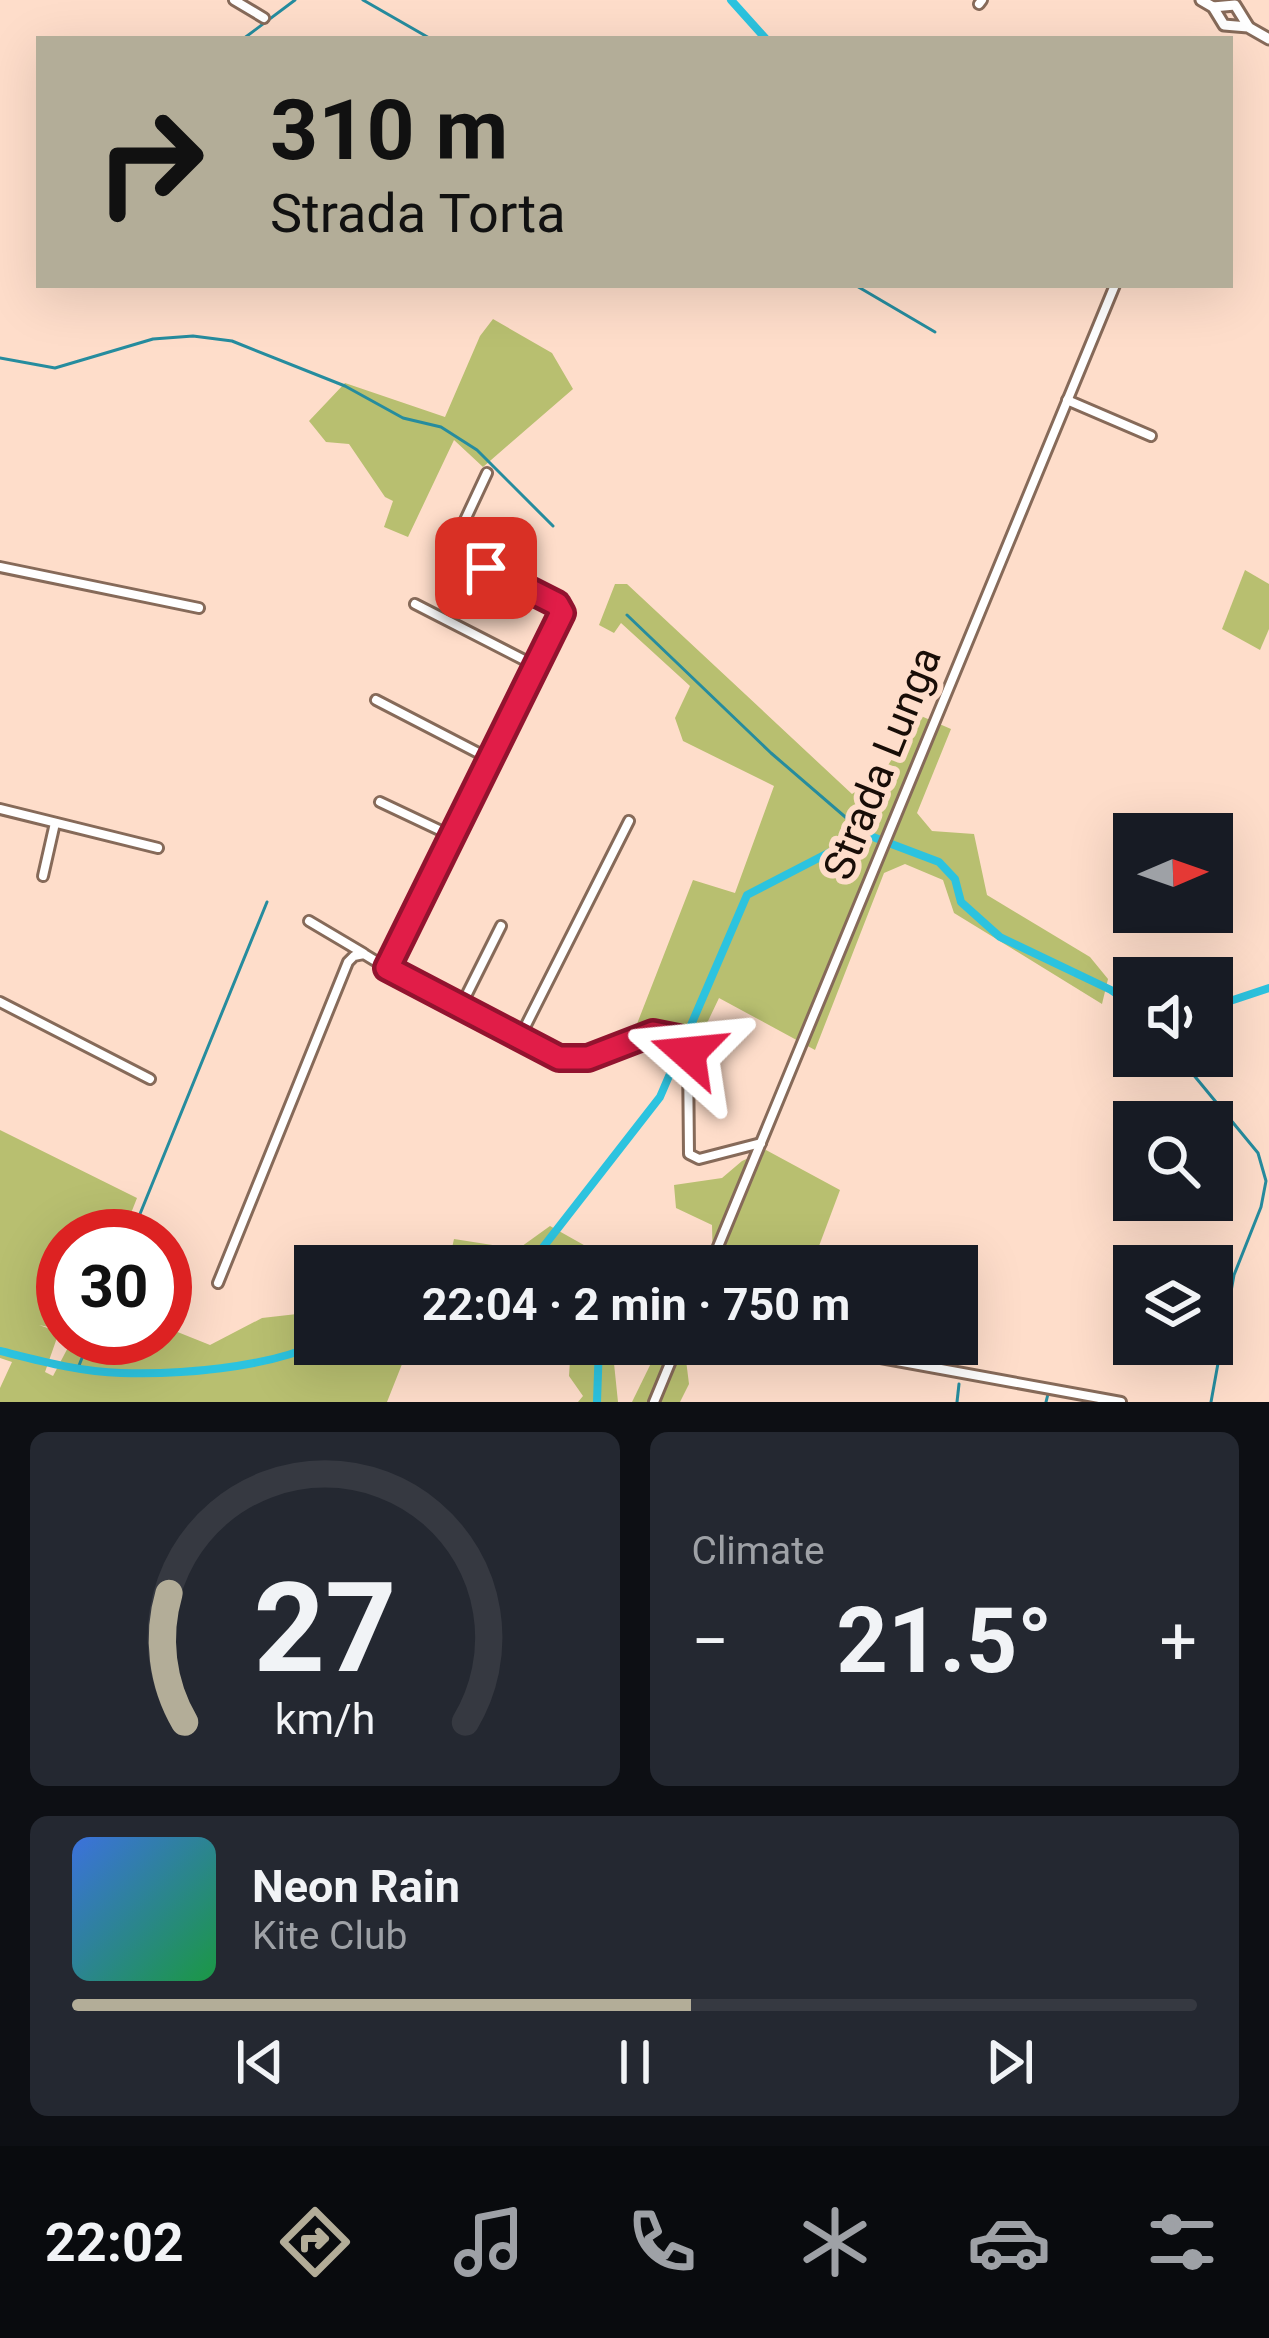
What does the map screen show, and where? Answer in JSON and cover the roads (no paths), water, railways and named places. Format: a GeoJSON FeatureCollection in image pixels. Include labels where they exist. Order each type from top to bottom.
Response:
{"type":"FeatureCollection","features":[{"type":"Feature","properties":{"kind":"street"},"geometry":{"type":"LineString","coordinates":[[234,0],[264,18]]}},
{"type":"Feature","properties":{"kind":"street"},"geometry":{"type":"LineString","coordinates":[[1201,0],[1231,13],[1269,39]]}},
{"type":"Feature","properties":{"kind":"street","name":"Strada Lunga"},"geometry":{"type":"LineString","coordinates":[[719,1245],[1114,288]]}},
{"type":"Feature","properties":{"kind":"street"},"geometry":{"type":"LineString","coordinates":[[1067,400],[1151,436]]}},
{"type":"Feature","properties":{"kind":"street"},"geometry":{"type":"LineString","coordinates":[[387,968],[561,615],[560,607],[447,548],[488,473]]}},
{"type":"Feature","properties":{"kind":"street"},"geometry":{"type":"LineString","coordinates":[[0,567],[200,608]]}},
{"type":"Feature","properties":{"kind":"street"},"geometry":{"type":"LineString","coordinates":[[415,604],[536,665]]}},
{"type":"Feature","properties":{"kind":"street"},"geometry":{"type":"LineString","coordinates":[[376,700],[490,759]]}},
{"type":"Feature","properties":{"kind":"street"},"geometry":{"type":"LineString","coordinates":[[380,802],[452,836]]}},
{"type":"Feature","properties":{"kind":"street"},"geometry":{"type":"LineString","coordinates":[[0,808],[158,848]]}},
{"type":"Feature","properties":{"kind":"street"},"geometry":{"type":"LineString","coordinates":[[520,1037],[629,821]]}},
{"type":"Feature","properties":{"kind":"street"},"geometry":{"type":"LineString","coordinates":[[43,877],[55,823]]}},
{"type":"Feature","properties":{"kind":"street"},"geometry":{"type":"LineString","coordinates":[[308,920],[545,1054],[572,1060],[592,1057],[644,1034],[661,1032],[678,1038],[687,1048],[688,1154],[699,1159],[760,1143]]}},
{"type":"Feature","properties":{"kind":"street"},"geometry":{"type":"LineString","coordinates":[[460,1006],[501,926]]}},
{"type":"Feature","properties":{"kind":"street"},"geometry":{"type":"LineString","coordinates":[[218,1283],[346,966],[354,956],[364,954]]}},
{"type":"Feature","properties":{"kind":"street"},"geometry":{"type":"LineString","coordinates":[[0,1001],[150,1079]]}},
{"type":"Feature","properties":{"kind":"street"},"geometry":{"type":"LineString","coordinates":[[653,1402],[668,1365]]}},
{"type":"Feature","properties":{"kind":"street"},"geometry":{"type":"LineString","coordinates":[[919,1365],[1121,1402]]}},
{"type":"Feature","properties":{"kind":"waterway"},"geometry":{"type":"LineString","coordinates":[[247,36],[295,0]]}},
{"type":"Feature","properties":{"kind":"waterway"},"geometry":{"type":"LineString","coordinates":[[363,0],[426,36]]}},
{"type":"Feature","properties":{"kind":"waterway"},"geometry":{"type":"LineString","coordinates":[[731,0],[763,36]]}},
{"type":"Feature","properties":{"kind":"waterway"},"geometry":{"type":"LineString","coordinates":[[860,288],[935,332]]}},
{"type":"Feature","properties":{"kind":"waterway"},"geometry":{"type":"LineString","coordinates":[[0,358],[55,368],[153,339],[193,336],[232,341],[345,386],[403,418],[441,427],[477,450],[553,526]]}},
{"type":"Feature","properties":{"kind":"waterway"},"geometry":{"type":"LineString","coordinates":[[627,615],[771,753],[865,834]]}},
{"type":"Feature","properties":{"kind":"waterway"},"geometry":{"type":"LineString","coordinates":[[545,1245],[660,1097],[747,895],[865,834],[939,862],[955,879],[961,902],[1000,937],[1113,991]]}},
{"type":"Feature","properties":{"kind":"waterway"},"geometry":{"type":"LineString","coordinates":[[142,1209],[267,902]]}},
{"type":"Feature","properties":{"kind":"waterway"},"geometry":{"type":"LineString","coordinates":[[1233,1000],[1269,988]]}},
{"type":"Feature","properties":{"kind":"waterway"},"geometry":{"type":"LineString","coordinates":[[1195,1077],[1258,1153],[1266,1181],[1261,1207],[1234,1275],[1211,1402]]}},
{"type":"Feature","properties":{"kind":"waterway"},"geometry":{"type":"LineString","coordinates":[[0,1351],[75,1368],[143,1373],[247,1364],[294,1353]]}},
{"type":"Feature","properties":{"kind":"waterway"},"geometry":{"type":"LineString","coordinates":[[597,1402],[598,1365]]}},
{"type":"Feature","properties":{"kind":"waterway"},"geometry":{"type":"LineString","coordinates":[[957,1402],[959,1384]]}},
{"type":"Feature","properties":{"kind":"waterway"},"geometry":{"type":"LineString","coordinates":[[1046,1402],[1048,1394]]}}]}
